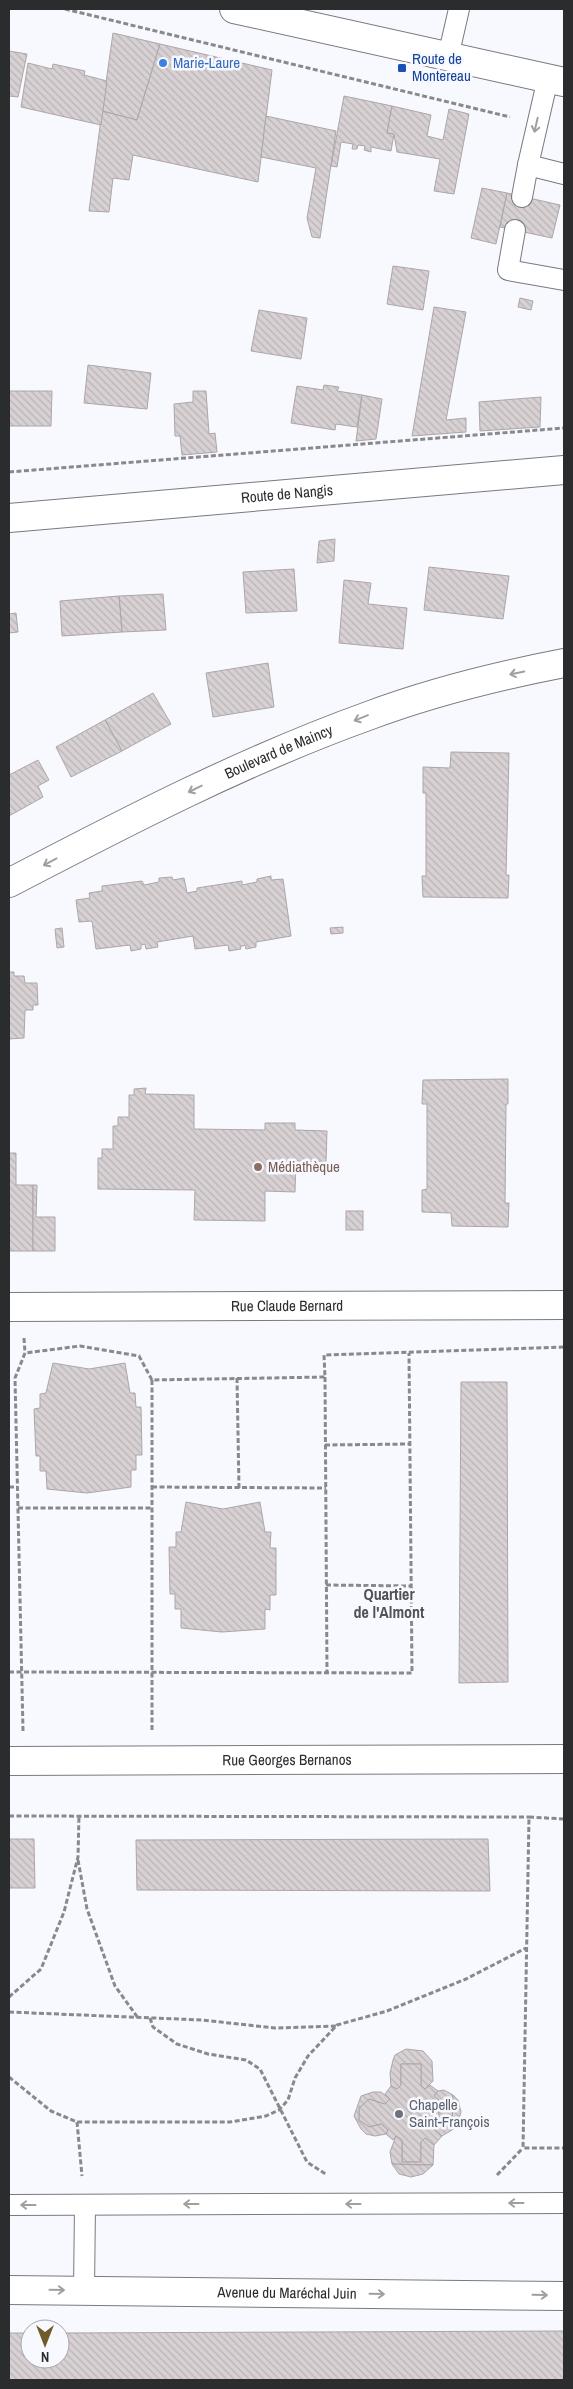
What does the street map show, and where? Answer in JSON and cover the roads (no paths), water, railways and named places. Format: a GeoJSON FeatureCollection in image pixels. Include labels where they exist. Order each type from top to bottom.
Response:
{"type":"FeatureCollection","features":[{"type":"Feature","properties":{"kind":"street"},"geometry":{"type":"LineString","coordinates":[[234,9],[448,58],[556,80]]}},
{"type":"Feature","properties":{"kind":"street","name":"Route de Nangis"},"geometry":{"type":"LineString","coordinates":[[9,518],[564,470]]}},
{"type":"Feature","properties":{"kind":"street","name":"Boulevard de Maincy"},"geometry":{"type":"LineString","coordinates":[[9,883],[244,765],[358,719],[490,678],[564,663]]}},
{"type":"Feature","properties":{"kind":"street","name":"Rue Claude Bernard"},"geometry":{"type":"LineString","coordinates":[[9,1307],[564,1305]]}},
{"type":"Feature","properties":{"kind":"street","name":"Rue Georges Bernanos"},"geometry":{"type":"LineString","coordinates":[[9,1761],[564,1759]]}},
{"type":"Feature","properties":{"kind":"street","name":"Avenue du Maréchal Juin"},"geometry":{"type":"LineString","coordinates":[[9,2290],[564,2296]]}},
{"type":"Feature","properties":{"kind":"lane"},"geometry":{"type":"LineString","coordinates":[[448,58],[459,9]]}},
{"type":"Feature","properties":{"kind":"lane"},"geometry":{"type":"LineString","coordinates":[[522,196],[537,123],[556,80]]}},
{"type":"Feature","properties":{"kind":"lane"},"geometry":{"type":"LineString","coordinates":[[528,165],[564,174]]}},
{"type":"Feature","properties":{"kind":"lane"},"geometry":{"type":"LineString","coordinates":[[515,230],[508,270],[564,280]]}},
{"type":"Feature","properties":{"kind":"lane"},"geometry":{"type":"LineString","coordinates":[[9,2205],[564,2203]]}},
{"type":"Feature","properties":{"kind":"lane"},"geometry":{"type":"LineString","coordinates":[[84,2291],[85,2204]]}},
{"type":"Feature","properties":{"kind":"place","name":"Marie-Laure"},"geometry":{"type":"Point","coordinates":[163,63]}},
{"type":"Feature","properties":{"kind":"place","name":"Route de Montereau"},"geometry":{"type":"Point","coordinates":[402,68]}},
{"type":"Feature","properties":{"kind":"place","name":"Médiathèque"},"geometry":{"type":"Point","coordinates":[258,1167]}},
{"type":"Feature","properties":{"kind":"place","name":"Chapelle Saint-François"},"geometry":{"type":"Point","coordinates":[399,2114]}},
{"type":"Feature","properties":{"kind":"district","name":"Quartier de l'Almont"},"geometry":{"type":"Point","coordinates":[389,1603]}}]}
